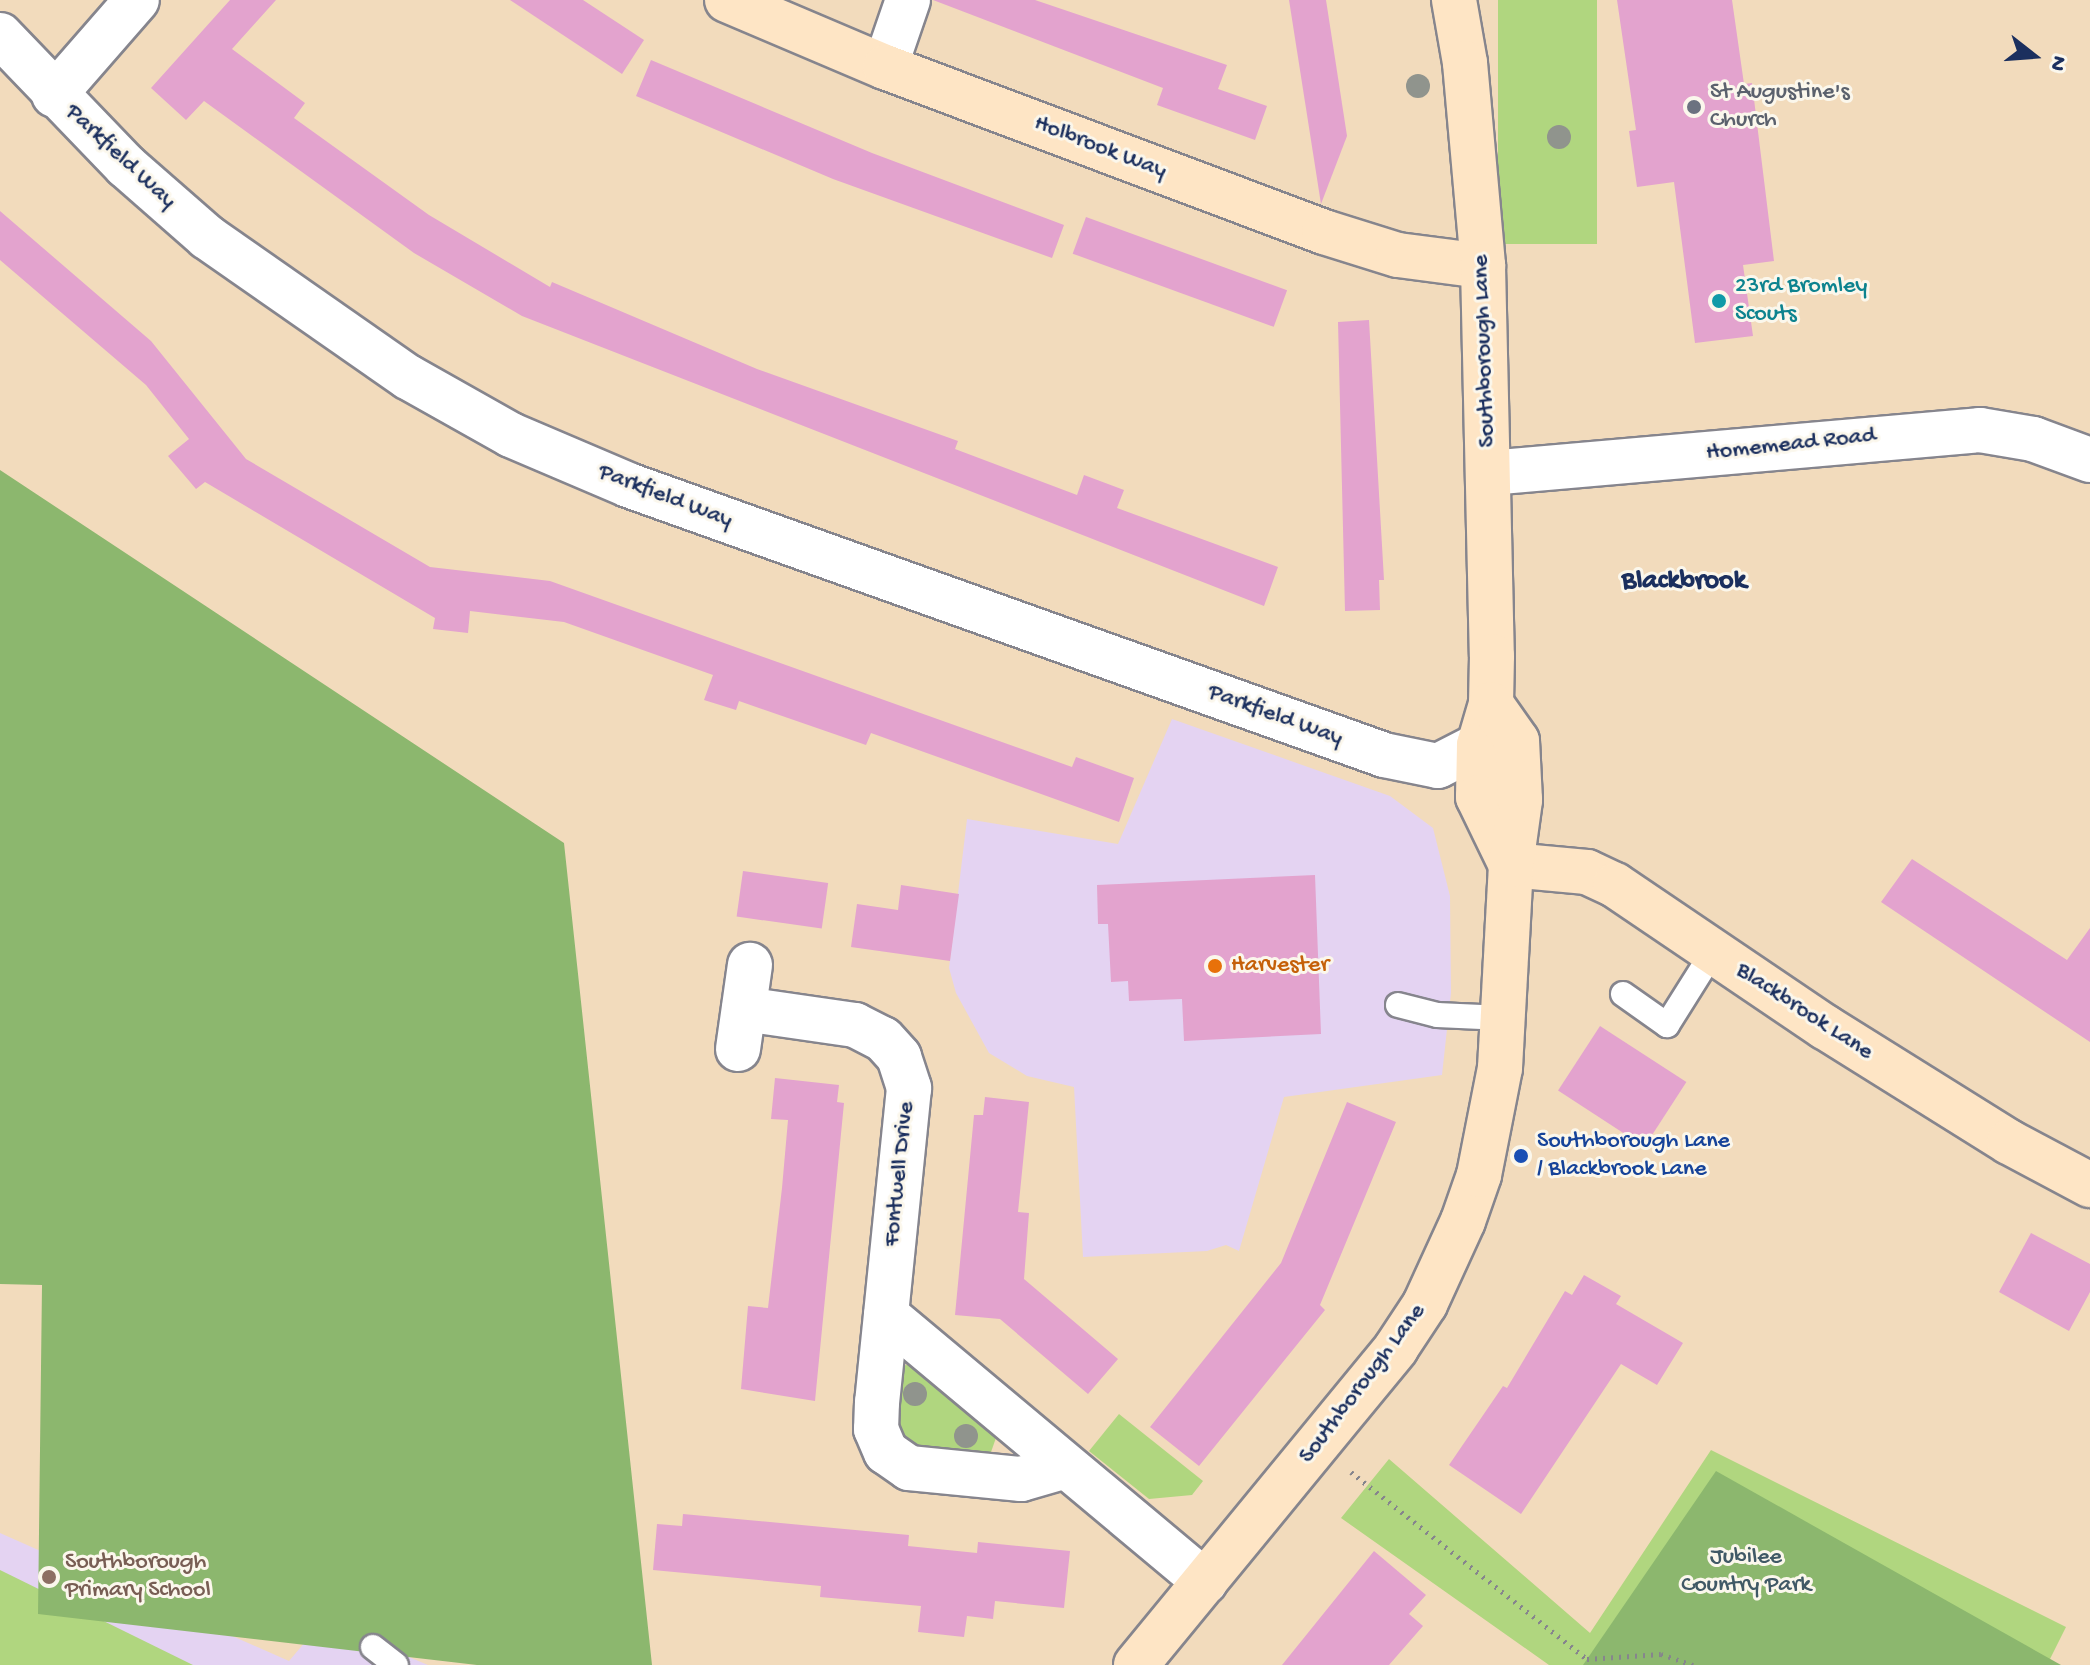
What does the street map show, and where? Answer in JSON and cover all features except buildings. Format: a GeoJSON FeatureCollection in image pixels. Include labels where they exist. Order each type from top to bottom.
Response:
{"type":"FeatureCollection","features":[{"type":"Feature","properties":{"kind":"street"},"geometry":{"type":"LineString","coordinates":[[54,95],[137,0]]}},
{"type":"Feature","properties":{"kind":"street","name":"Holbrook Way"},"geometry":{"type":"LineString","coordinates":[[727,0],[885,67],[1324,232],[1398,255],[1483,266]]}},
{"type":"Feature","properties":{"kind":"street"},"geometry":{"type":"LineString","coordinates":[[885,67],[908,0]]}},
{"type":"Feature","properties":{"kind":"street","name":"Southborough Lane"},"geometry":{"type":"LineString","coordinates":[[1136,1665],[1320,1444],[1425,1304],[1463,1221],[1492,1120],[1504,1018],[1511,865],[1520,800],[1517,741],[1485,725],[1489,473],[1483,266],[1468,93],[1454,0]]}},
{"type":"Feature","properties":{"kind":"street","name":"Parkfield Way"},"geometry":{"type":"LineString","coordinates":[[0,35],[54,95],[207,237],[408,377],[511,435],[628,485],[1308,729],[1384,755],[1438,766]]}},
{"type":"Feature","properties":{"kind":"street","name":"Homemead Road"},"geometry":{"type":"LineString","coordinates":[[1489,473],[1980,430],[2033,439],[2090,460]]}},
{"type":"Feature","properties":{"kind":"street"},"geometry":{"type":"LineString","coordinates":[[1485,725],[1438,766],[1464,814],[1511,865]]}},
{"type":"Feature","properties":{"kind":"street","name":"Blackbrook Lane"},"geometry":{"type":"LineString","coordinates":[[1511,865],[1587,872],[1615,885],[1713,952],[2009,1142],[2090,1185]]}},
{"type":"Feature","properties":{"kind":"street","name":"Fontwell Drive"},"geometry":{"type":"LineString","coordinates":[[750,965],[741,1029],[855,1025],[883,1039],[899,1057],[909,1088],[876,1429],[886,1452],[909,1468],[1021,1479],[1063,1467]]}},
{"type":"Feature","properties":{"kind":"street"},"geometry":{"type":"LineString","coordinates":[[886,1315],[1063,1467],[1205,1582]]}},
{"type":"Feature","properties":{"kind":"lane"},"geometry":{"type":"LineString","coordinates":[[1623,994],[1667,1025],[1713,952]]}},
{"type":"Feature","properties":{"kind":"lane"},"geometry":{"type":"LineString","coordinates":[[1398,1005],[1437,1015],[1504,1018]]}},
{"type":"Feature","properties":{"kind":"lane"},"geometry":{"type":"LineString","coordinates":[[373,1647],[396,1665]]}},
{"type":"Feature","properties":{"kind":"path"},"geometry":{"type":"LineString","coordinates":[[1320,1444],[1587,1659],[1661,1654],[1693,1665]]}},
{"type":"Feature","properties":{"kind":"shaded area"},"geometry":{"type":"Polygon","coordinates":[[[1172,719],[1390,796],[1433,828],[1450,896],[1451,993],[1442,1075],[1284,1097],[1239,1251],[1226,1245],[1207,1251],[1083,1257],[1074,1087],[1027,1076],[989,1053],[956,993],[949,968],[967,819],[1118,844],[1172,719]]]}},
{"type":"Feature","properties":{"kind":"shaded area","name":"Southborough Primary School"},"geometry":{"type":"Polygon","coordinates":[[[0,1533],[289,1661],[323,1621],[428,1665],[0,1665],[0,1533]]]}},
{"type":"Feature","properties":{"kind":"green space"},"geometry":{"type":"Polygon","coordinates":[[[1498,0],[1597,0],[1597,244],[1498,244],[1498,0]]]}},
{"type":"Feature","properties":{"kind":"green space"},"geometry":{"type":"Polygon","coordinates":[[[0,470],[564,843],[652,1665],[477,1665],[38,1614],[42,1285],[0,1284],[0,470]]]}},
{"type":"Feature","properties":{"kind":"green space"},"geometry":{"type":"Polygon","coordinates":[[[914,1363],[997,1435],[991,1452],[983,1457],[912,1450],[898,1437],[897,1377],[903,1366],[914,1363]]]}},
{"type":"Feature","properties":{"kind":"green space"},"geometry":{"type":"Polygon","coordinates":[[[1119,1414],[1203,1481],[1192,1495],[1149,1499],[1089,1451],[1119,1414]]]}},
{"type":"Feature","properties":{"kind":"green space","name":"Jubilee Country Park"},"geometry":{"type":"Polygon","coordinates":[[[1711,1450],[2066,1627],[2047,1665],[1549,1665],[1341,1518],[1389,1459],[1590,1633],[1711,1450]]]}},
{"type":"Feature","properties":{"kind":"green space","name":"Jubilee Country Park"},"geometry":{"type":"Polygon","coordinates":[[[1716,1471],[2061,1665],[1583,1665],[1716,1471]]]}},
{"type":"Feature","properties":{"kind":"green space"},"geometry":{"type":"Polygon","coordinates":[[[0,1570],[193,1665],[0,1665],[0,1570]]]}},
{"type":"Feature","properties":{"kind":"place","name":"St Augustine's Church"},"geometry":{"type":"Point","coordinates":[1694,107]}},
{"type":"Feature","properties":{"kind":"place","name":"23rd Bromley Scouts"},"geometry":{"type":"Point","coordinates":[1719,301]}},
{"type":"Feature","properties":{"kind":"place","name":"Harvester"},"geometry":{"type":"Point","coordinates":[1215,966]}},
{"type":"Feature","properties":{"kind":"place","name":"Southborough Lane / Blackbrook Lane"},"geometry":{"type":"Point","coordinates":[1521,1156]}},
{"type":"Feature","properties":{"kind":"place","name":"Southborough Primary School"},"geometry":{"type":"Point","coordinates":[49,1577]}},
{"type":"Feature","properties":{"kind":"district","name":"Blackbrook"},"geometry":{"type":"Point","coordinates":[1684,582]}}]}
